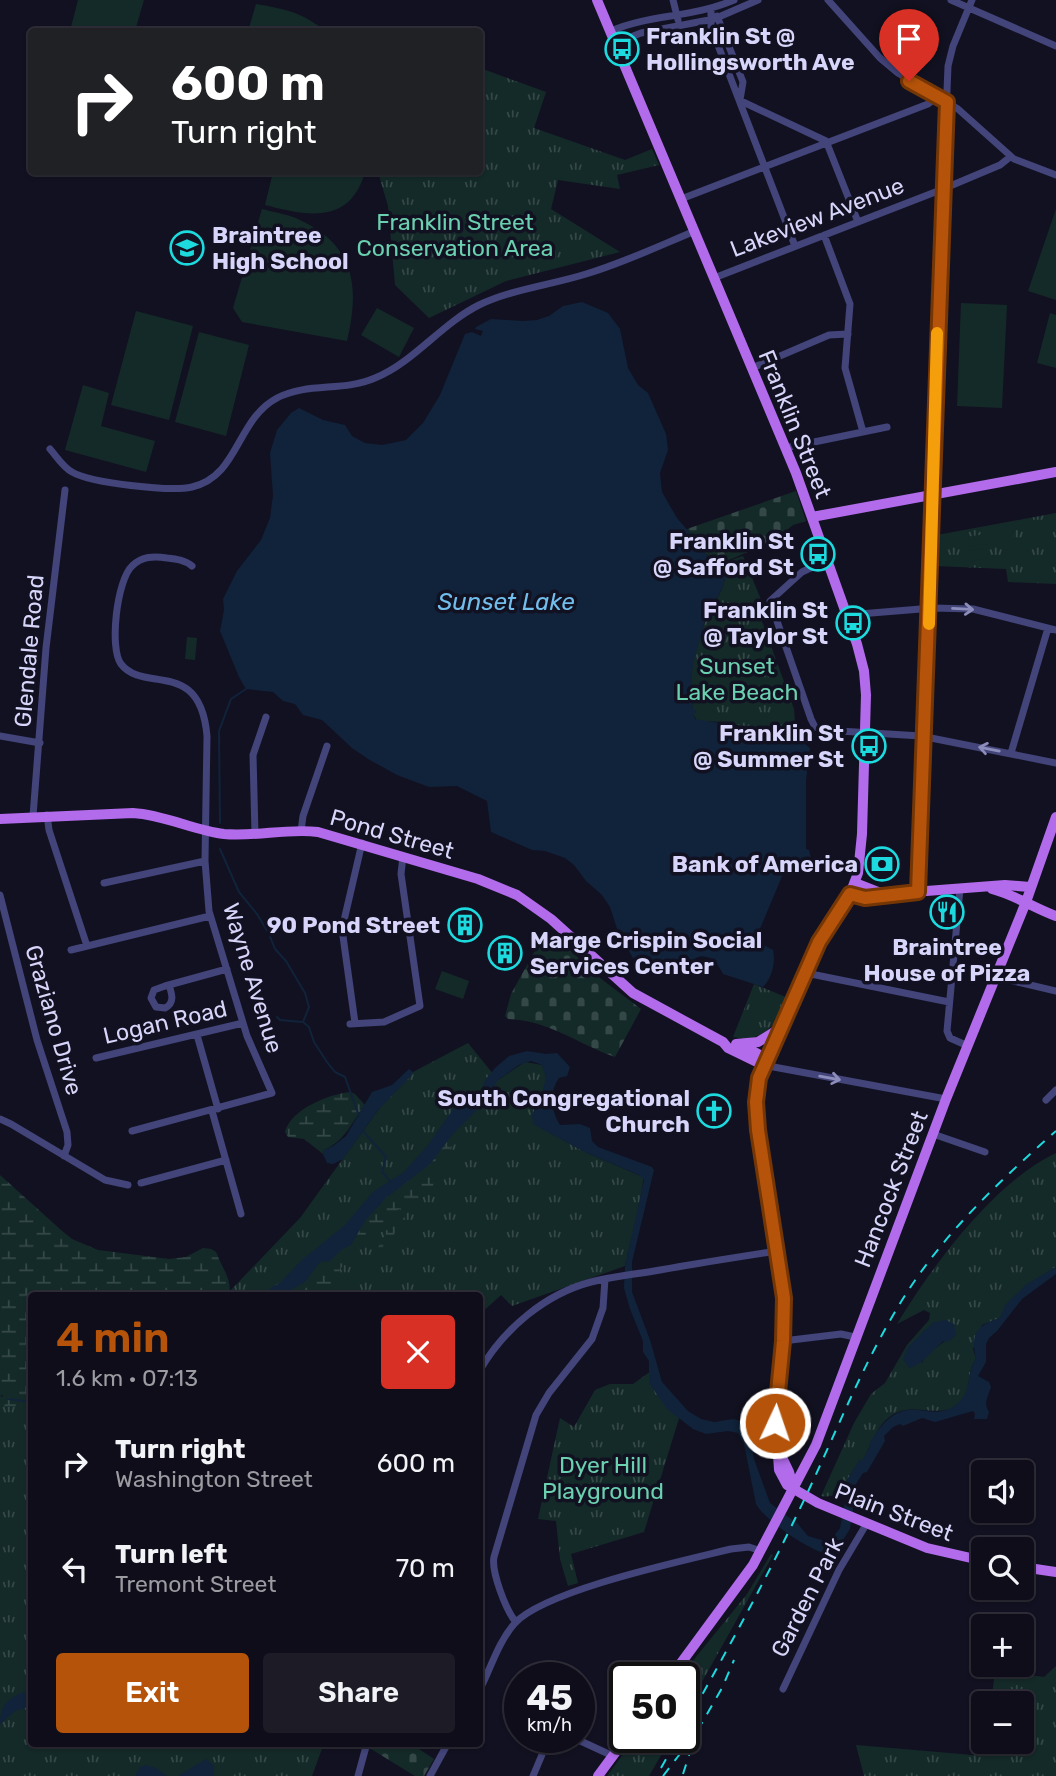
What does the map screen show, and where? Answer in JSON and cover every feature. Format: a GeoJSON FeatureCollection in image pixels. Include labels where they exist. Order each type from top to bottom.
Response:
{"type":"FeatureCollection","features":[{"type":"Feature","properties":{"kind":"main road","name":"Franklin Street"},"geometry":{"type":"LineString","coordinates":[[597,0],[785,448],[847,615],[864,671],[861,851],[855,883],[819,942],[786,1020],[763,1065],[757,1094],[757,1122],[784,1298],[783,1341],[775,1410],[778,1448],[794,1490]]}},
{"type":"Feature","properties":{"kind":"main road"},"geometry":{"type":"LineString","coordinates":[[812,517],[1056,472]]}},
{"type":"Feature","properties":{"kind":"main road","name":"Pond Street"},"geometry":{"type":"LineString","coordinates":[[0,819],[140,813],[228,834],[301,831],[333,835],[486,881],[524,899],[551,919],[627,988],[723,1042],[755,1052],[763,1065]]}},
{"type":"Feature","properties":{"kind":"main road","name":"Hancock Street"},"geometry":{"type":"LineString","coordinates":[[761,1551],[816,1445],[946,1099],[1026,902],[1056,819]]}},
{"type":"Feature","properties":{"kind":"main road"},"geometry":{"type":"LineString","coordinates":[[855,883],[887,894]]}},
{"type":"Feature","properties":{"kind":"main road"},"geometry":{"type":"LineString","coordinates":[[850,894],[865,898],[1009,884],[1030,887]]}},
{"type":"Feature","properties":{"kind":"main road"},"geometry":{"type":"LineString","coordinates":[[981,887],[1004,892],[1056,916]]}},
{"type":"Feature","properties":{"kind":"main road"},"geometry":{"type":"LineString","coordinates":[[736,1044],[762,1040],[775,1032],[786,1020]]}},
{"type":"Feature","properties":{"kind":"main road","name":"Pond Street"},"geometry":{"type":"LineString","coordinates":[[723,1042],[728,1048],[763,1065]]}},
{"type":"Feature","properties":{"kind":"main road","name":"Plain Street"},"geometry":{"type":"LineString","coordinates":[[794,1490],[855,1519],[936,1551],[971,1559]]}},
{"type":"Feature","properties":{"kind":"main road"},"geometry":{"type":"LineString","coordinates":[[682,1662],[739,1586],[761,1551]]}},
{"type":"Feature","properties":{"kind":"main road"},"geometry":{"type":"LineString","coordinates":[[1034,1569],[1056,1572]]}},
{"type":"Feature","properties":{"kind":"main road"},"geometry":{"type":"LineString","coordinates":[[598,1776],[615,1753]]}},
{"type":"Feature","properties":{"kind":"street"},"geometry":{"type":"LineString","coordinates":[[673,0],[680,26]]}},
{"type":"Feature","properties":{"kind":"street"},"geometry":{"type":"LineString","coordinates":[[611,32],[636,22],[677,17],[734,0]]}},
{"type":"Feature","properties":{"kind":"street"},"geometry":{"type":"LineString","coordinates":[[615,43],[641,33],[718,18],[758,0]]}},
{"type":"Feature","properties":{"kind":"street"},"geometry":{"type":"LineString","coordinates":[[828,0],[884,62],[909,81],[962,112],[1010,157],[1056,175]]}},
{"type":"Feature","properties":{"kind":"street"},"geometry":{"type":"LineString","coordinates":[[951,0],[1056,46]]}},
{"type":"Feature","properties":{"kind":"street"},"geometry":{"type":"LineString","coordinates":[[918,892],[947,102],[950,56],[972,0]]}},
{"type":"Feature","properties":{"kind":"street"},"geometry":{"type":"LineString","coordinates":[[710,9],[718,18],[743,82],[740,101]]}},
{"type":"Feature","properties":{"kind":"street"},"geometry":{"type":"LineString","coordinates":[[710,9],[709,20],[795,246]]}},
{"type":"Feature","properties":{"kind":"street"},"geometry":{"type":"LineString","coordinates":[[681,199],[928,104],[937,97]]}},
{"type":"Feature","properties":{"kind":"street"},"geometry":{"type":"LineString","coordinates":[[740,101],[821,137],[827,143],[858,222]]}},
{"type":"Feature","properties":{"kind":"street","name":"Lakeview Avenue"},"geometry":{"type":"LineString","coordinates":[[714,278],[943,189],[1000,165],[1010,157]]}},
{"type":"Feature","properties":{"kind":"street"},"geometry":{"type":"LineString","coordinates":[[50,449],[69,470],[87,478],[172,489],[200,485],[220,472],[253,417],[280,397],[300,390],[347,386],[377,378],[401,363],[454,320],[483,303],[600,269],[695,231]]}},
{"type":"Feature","properties":{"kind":"street"},"geometry":{"type":"LineString","coordinates":[[824,235],[850,304],[845,372],[863,432]]}},
{"type":"Feature","properties":{"kind":"street"},"geometry":{"type":"LineString","coordinates":[[752,368],[830,335],[848,334]]}},
{"type":"Feature","properties":{"kind":"street"},"geometry":{"type":"LineString","coordinates":[[785,448],[887,427]]}},
{"type":"Feature","properties":{"kind":"street","name":"Glendale Road"},"geometry":{"type":"LineString","coordinates":[[33,816],[46,648],[65,490]]}},
{"type":"Feature","properties":{"kind":"street","name":"Wayne Avenue"},"geometry":{"type":"LineString","coordinates":[[192,566],[182,561],[154,556],[142,559],[132,566],[121,591],[115,646],[119,659],[129,671],[174,681],[190,692],[199,706],[207,736],[205,861],[210,916],[243,1023],[272,1093],[215,1110]]}},
{"type":"Feature","properties":{"kind":"street"},"geometry":{"type":"LineString","coordinates":[[827,560],[802,572],[772,597],[770,604],[813,724],[823,730],[924,736],[1056,763]]}},
{"type":"Feature","properties":{"kind":"street"},"geometry":{"type":"LineString","coordinates":[[847,615],[929,608],[983,610],[1052,629],[1011,753]]}},
{"type":"Feature","properties":{"kind":"street"},"geometry":{"type":"LineString","coordinates":[[255,834],[253,755],[266,717]]}},
{"type":"Feature","properties":{"kind":"street"},"geometry":{"type":"LineString","coordinates":[[0,736],[40,743]]}},
{"type":"Feature","properties":{"kind":"street"},"geometry":{"type":"LineString","coordinates":[[301,831],[303,816],[327,746]]}},
{"type":"Feature","properties":{"kind":"street"},"geometry":{"type":"LineString","coordinates":[[47,815],[49,830],[87,946]]}},
{"type":"Feature","properties":{"kind":"street"},"geometry":{"type":"LineString","coordinates":[[362,844],[342,929],[353,1023],[389,1020],[420,1006],[401,874],[403,856]]}},
{"type":"Feature","properties":{"kind":"street"},"geometry":{"type":"LineString","coordinates":[[104,883],[205,861]]}},
{"type":"Feature","properties":{"kind":"street"},"geometry":{"type":"LineString","coordinates":[[960,889],[947,1034],[968,1046]]}},
{"type":"Feature","properties":{"kind":"street","name":"Graziano Drive"},"geometry":{"type":"LineString","coordinates":[[0,895],[37,1040],[67,1132],[68,1145],[64,1156]]}},
{"type":"Feature","properties":{"kind":"street"},"geometry":{"type":"LineString","coordinates":[[71,950],[210,916]]}},
{"type":"Feature","properties":{"kind":"street"},"geometry":{"type":"LineString","coordinates":[[169,985],[226,969]]}},
{"type":"Feature","properties":{"kind":"street"},"geometry":{"type":"LineString","coordinates":[[806,973],[949,1002]]}},
{"type":"Feature","properties":{"kind":"street"},"geometry":{"type":"LineString","coordinates":[[996,977],[1056,991]]}},
{"type":"Feature","properties":{"kind":"street","name":"Logan Road"},"geometry":{"type":"LineString","coordinates":[[96,1058],[243,1023]]}},
{"type":"Feature","properties":{"kind":"street"},"geometry":{"type":"LineString","coordinates":[[197,1035],[241,1214]]}},
{"type":"Feature","properties":{"kind":"street"},"geometry":{"type":"LineString","coordinates":[[763,1065],[946,1099]]}},
{"type":"Feature","properties":{"kind":"street"},"geometry":{"type":"LineString","coordinates":[[1046,1100],[1056,1090]]}},
{"type":"Feature","properties":{"kind":"street"},"geometry":{"type":"LineString","coordinates":[[132,1131],[215,1110]]}},
{"type":"Feature","properties":{"kind":"street"},"geometry":{"type":"LineString","coordinates":[[0,1119],[105,1180],[128,1185]]}},
{"type":"Feature","properties":{"kind":"street"},"geometry":{"type":"LineString","coordinates":[[933,1133],[985,1152]]}},
{"type":"Feature","properties":{"kind":"street"},"geometry":{"type":"LineString","coordinates":[[141,1183],[226,1160]]}},
{"type":"Feature","properties":{"kind":"street"},"geometry":{"type":"LineString","coordinates":[[483,1366],[503,1338],[536,1309],[577,1287],[621,1276],[778,1251]]}},
{"type":"Feature","properties":{"kind":"street"},"geometry":{"type":"LineString","coordinates":[[516,1622],[509,1613],[494,1571],[494,1553],[536,1415],[549,1393],[592,1339],[603,1308],[605,1279]]}},
{"type":"Feature","properties":{"kind":"street"},"geometry":{"type":"LineString","coordinates":[[783,1341],[841,1334],[855,1337]]}},
{"type":"Feature","properties":{"kind":"street","name":"Garden Park"},"geometry":{"type":"LineString","coordinates":[[783,1689],[839,1570],[867,1523]]}},
{"type":"Feature","properties":{"kind":"street"},"geometry":{"type":"LineString","coordinates":[[483,1683],[506,1636],[516,1622],[545,1603],[653,1569],[736,1548],[749,1547],[761,1551]]}},
{"type":"Feature","properties":{"kind":"street"},"geometry":{"type":"LineString","coordinates":[[358,1776],[366,1747]]}},
{"type":"Feature","properties":{"kind":"street"},"geometry":{"type":"LineString","coordinates":[[430,1776],[446,1747]]}},
{"type":"Feature","properties":{"kind":"street"},"geometry":{"type":"LineString","coordinates":[[595,1747],[613,1756]]}},
{"type":"Feature","properties":{"kind":"street"},"geometry":{"type":"LineString","coordinates":[[533,1776],[543,1753]]}},
{"type":"Feature","properties":{"kind":"green space"},"geometry":{"type":"Polygon","coordinates":[[[78,0],[144,0],[136,28],[71,28],[78,0]]]}},
{"type":"Feature","properties":{"kind":"green space"},"geometry":{"type":"Polygon","coordinates":[[[256,4],[293,12],[321,28],[249,28],[256,4]]]}},
{"type":"Feature","properties":{"kind":"green space","name":"Franklin Street Conservation Area"},"geometry":{"type":"Polygon","coordinates":[[[483,69],[546,92],[534,128],[625,160],[652,149],[659,165],[617,175],[620,189],[558,180],[551,209],[620,252],[506,281],[429,318],[395,285],[388,206],[379,175],[483,175],[483,69]]]}},
{"type":"Feature","properties":{"kind":"green space"},"geometry":{"type":"Polygon","coordinates":[[[272,175],[364,175],[349,201],[338,209],[311,213],[265,205],[272,175]]]}},
{"type":"Feature","properties":{"kind":"green space"},"geometry":{"type":"Polygon","coordinates":[[[262,209],[294,217],[317,229],[332,241],[342,255],[349,269],[353,302],[347,341],[242,322],[233,308],[262,209]]]}},
{"type":"Feature","properties":{"kind":"green space"},"geometry":{"type":"Polygon","coordinates":[[[1056,209],[1056,300],[1028,291],[1056,209]]]}},
{"type":"Feature","properties":{"kind":"green space"},"geometry":{"type":"Polygon","coordinates":[[[961,303],[1007,305],[1002,408],[957,406],[961,303]]]}},
{"type":"Feature","properties":{"kind":"green space"},"geometry":{"type":"Polygon","coordinates":[[[377,308],[414,328],[399,357],[361,335],[377,308]]]}},
{"type":"Feature","properties":{"kind":"green space"},"geometry":{"type":"Polygon","coordinates":[[[136,311],[193,326],[169,420],[111,405],[136,311]]]}},
{"type":"Feature","properties":{"kind":"green space"},"geometry":{"type":"Polygon","coordinates":[[[1050,313],[1056,315],[1056,368],[1037,363],[1050,313]]]}},
{"type":"Feature","properties":{"kind":"green space"},"geometry":{"type":"Polygon","coordinates":[[[199,332],[249,345],[226,436],[175,422],[199,332]]]}},
{"type":"Feature","properties":{"kind":"green space"},"geometry":{"type":"Polygon","coordinates":[[[83,385],[109,393],[101,426],[155,441],[146,472],[65,450],[83,385]]]}},
{"type":"Feature","properties":{"kind":"green space"},"geometry":{"type":"Polygon","coordinates":[[[796,491],[806,521],[793,525],[773,541],[722,563],[705,554],[687,529],[796,491]]]}},
{"type":"Feature","properties":{"kind":"green space"},"geometry":{"type":"Polygon","coordinates":[[[1056,513],[1056,584],[1008,582],[1006,569],[936,566],[937,535],[1056,513]]]}},
{"type":"Feature","properties":{"kind":"green space"},"geometry":{"type":"Polygon","coordinates":[[[1002,528],[1013,528],[1015,549],[1004,550],[1002,528]]]}},
{"type":"Feature","properties":{"kind":"green space"},"geometry":{"type":"Polygon","coordinates":[[[987,534],[988,544],[966,547],[965,537],[987,534]]]}},
{"type":"Feature","properties":{"kind":"green space"},"geometry":{"type":"Polygon","coordinates":[[[988,548],[990,558],[968,561],[966,551],[988,548]]]}},
{"type":"Feature","properties":{"kind":"green space","name":"Sunset Lake Beach"},"geometry":{"type":"Polygon","coordinates":[[[743,556],[764,607],[759,613],[794,709],[796,738],[724,722],[697,721],[693,713],[693,663],[708,614],[724,584],[725,570],[722,563],[743,556]]]}},
{"type":"Feature","properties":{"kind":"green space"},"geometry":{"type":"Polygon","coordinates":[[[187,637],[197,638],[195,660],[185,659],[187,637]]]}},
{"type":"Feature","properties":{"kind":"green space"},"geometry":{"type":"Polygon","coordinates":[[[547,929],[600,978],[641,1009],[615,1057],[550,1028],[523,1020],[508,1019],[505,1016],[511,994],[547,929]]]}},
{"type":"Feature","properties":{"kind":"green space"},"geometry":{"type":"Polygon","coordinates":[[[442,971],[469,981],[463,999],[435,989],[442,971]]]}},
{"type":"Feature","properties":{"kind":"green space"},"geometry":{"type":"Polygon","coordinates":[[[754,984],[788,998],[768,1030],[753,1037],[733,1037],[754,984]]]}},
{"type":"Feature","properties":{"kind":"green space"},"geometry":{"type":"Polygon","coordinates":[[[468,1043],[498,1080],[525,1062],[542,1065],[546,1076],[545,1088],[534,1110],[541,1128],[585,1152],[643,1177],[625,1266],[512,1306],[501,1295],[483,1311],[483,1292],[229,1292],[300,1218],[384,1102],[413,1072],[468,1043]]]}},
{"type":"Feature","properties":{"kind":"green space"},"geometry":{"type":"Polygon","coordinates":[[[351,1092],[365,1105],[343,1136],[324,1150],[323,1154],[304,1139],[288,1137],[285,1132],[289,1124],[303,1110],[322,1099],[351,1092]]]}},
{"type":"Feature","properties":{"kind":"green space"},"geometry":{"type":"Polygon","coordinates":[[[456,1130],[455,1143],[440,1166],[432,1188],[406,1214],[383,1253],[378,1254],[376,1250],[401,1213],[400,1209],[376,1234],[354,1249],[337,1274],[330,1292],[289,1292],[305,1282],[321,1262],[330,1261],[341,1250],[348,1248],[365,1221],[386,1198],[430,1164],[456,1130]]]}},
{"type":"Feature","properties":{"kind":"green space"},"geometry":{"type":"Polygon","coordinates":[[[1056,1153],[1056,1267],[1027,1285],[1000,1318],[982,1325],[973,1349],[976,1359],[966,1394],[959,1404],[941,1411],[912,1409],[892,1415],[880,1427],[862,1462],[860,1460],[847,1480],[847,1493],[821,1496],[854,1423],[871,1394],[885,1383],[907,1345],[929,1320],[930,1313],[924,1310],[897,1324],[911,1301],[966,1228],[1010,1184],[1056,1153]],[[925,1330],[916,1340],[922,1363],[926,1355],[945,1341],[925,1330]]]}},
{"type":"Feature","properties":{"kind":"green space"},"geometry":{"type":"Polygon","coordinates":[[[0,1175],[72,1239],[98,1250],[169,1259],[186,1257],[203,1248],[216,1252],[226,1274],[230,1292],[28,1292],[28,1407],[3,1407],[7,1402],[0,1396],[0,1175]]]}},
{"type":"Feature","properties":{"kind":"green space","name":"Dyer Hill Playground"},"geometry":{"type":"Polygon","coordinates":[[[651,1371],[680,1415],[644,1532],[571,1554],[578,1583],[568,1586],[560,1559],[556,1521],[538,1519],[560,1418],[574,1427],[595,1390],[610,1384],[633,1384],[651,1371]]]}},
{"type":"Feature","properties":{"kind":"green space"},"geometry":{"type":"Polygon","coordinates":[[[0,1396],[28,1401],[28,1747],[323,1747],[312,1776],[0,1776],[0,1396]]]}},
{"type":"Feature","properties":{"kind":"green space"},"geometry":{"type":"Polygon","coordinates":[[[604,1460],[626,1461],[625,1474],[604,1473],[604,1460]]]}},
{"type":"Feature","properties":{"kind":"green space"},"geometry":{"type":"Polygon","coordinates":[[[771,1554],[773,1555],[700,1685],[700,1662],[692,1662],[747,1594],[771,1554]]]}},
{"type":"Feature","properties":{"kind":"green space"},"geometry":{"type":"Polygon","coordinates":[[[1056,1666],[1056,1776],[864,1776],[856,1745],[984,1756],[1034,1754],[1034,1691],[993,1691],[994,1677],[1044,1677],[1056,1666]]]}},
{"type":"Feature","properties":{"kind":"green space"},"geometry":{"type":"Polygon","coordinates":[[[416,1747],[434,1759],[424,1776],[415,1776],[371,1749],[416,1747]]]}},
{"type":"Feature","properties":{"kind":"green space"},"geometry":{"type":"Polygon","coordinates":[[[624,1753],[662,1753],[649,1776],[607,1776],[624,1753]]]}},
{"type":"Feature","properties":{"kind":"water","name":"Sunset Lake"},"geometry":{"type":"Polygon","coordinates":[[[582,302],[608,313],[620,329],[628,368],[638,385],[648,393],[666,434],[668,450],[660,473],[662,492],[701,550],[722,563],[725,570],[724,583],[706,617],[693,666],[695,719],[785,734],[810,748],[806,781],[806,849],[809,850],[811,858],[807,868],[799,874],[789,867],[783,874],[757,936],[758,942],[773,950],[774,955],[771,975],[763,987],[723,974],[715,960],[708,957],[695,959],[687,976],[670,969],[644,965],[633,958],[619,935],[610,907],[574,865],[565,858],[532,850],[491,832],[487,801],[457,786],[429,787],[397,775],[352,748],[322,720],[303,715],[295,704],[283,701],[273,692],[246,689],[220,631],[223,599],[237,571],[261,540],[270,518],[273,495],[270,453],[277,430],[291,413],[299,408],[323,420],[345,425],[352,436],[365,443],[382,445],[406,440],[423,423],[440,395],[465,334],[472,332],[481,336],[483,331],[475,329],[476,327],[491,319],[537,320],[549,316],[563,306],[582,302]]]}},
{"type":"Feature","properties":{"kind":"water"},"geometry":{"type":"Polygon","coordinates":[[[527,1051],[557,1053],[570,1067],[567,1076],[559,1078],[553,1095],[553,1108],[560,1125],[580,1124],[590,1128],[592,1141],[598,1147],[654,1170],[632,1262],[632,1292],[662,1382],[688,1411],[701,1419],[714,1422],[733,1419],[742,1421],[750,1433],[754,1459],[770,1503],[798,1524],[808,1536],[825,1541],[833,1537],[840,1528],[847,1480],[860,1459],[862,1461],[869,1444],[882,1425],[905,1410],[936,1412],[957,1404],[965,1394],[976,1359],[974,1343],[977,1332],[981,1327],[1000,1318],[1005,1305],[1027,1284],[1056,1267],[1056,1274],[1022,1299],[986,1344],[986,1362],[978,1376],[989,1382],[991,1387],[986,1403],[989,1412],[987,1419],[974,1419],[973,1411],[935,1422],[922,1418],[893,1427],[884,1436],[885,1441],[867,1472],[863,1473],[856,1484],[850,1529],[833,1555],[803,1543],[780,1528],[756,1504],[744,1444],[738,1433],[728,1431],[706,1434],[693,1429],[667,1409],[649,1383],[649,1361],[643,1352],[643,1341],[624,1288],[625,1266],[644,1180],[639,1175],[585,1152],[533,1124],[532,1114],[540,1101],[546,1078],[542,1065],[531,1061],[519,1065],[498,1080],[482,1105],[452,1135],[430,1164],[386,1198],[365,1221],[351,1245],[330,1261],[320,1262],[305,1282],[289,1292],[267,1292],[345,1225],[373,1192],[404,1172],[428,1145],[454,1108],[481,1092],[485,1080],[509,1056],[527,1051]]]}},
{"type":"Feature","properties":{"kind":"water"},"geometry":{"type":"Polygon","coordinates":[[[409,1069],[413,1072],[410,1077],[378,1110],[343,1159],[333,1164],[327,1163],[324,1150],[346,1136],[372,1092],[392,1085],[409,1069]]]}},
{"type":"Feature","properties":{"kind":"water"},"geometry":{"type":"Polygon","coordinates":[[[946,1320],[954,1324],[956,1335],[909,1368],[903,1359],[908,1347],[934,1322],[946,1320]]]}},
{"type":"Feature","properties":{"kind":"water"},"geometry":{"type":"Polygon","coordinates":[[[28,1690],[28,1707],[15,1711],[0,1724],[5,1705],[28,1690]]]}},
{"type":"Feature","properties":{"kind":"water"},"geometry":{"type":"Polygon","coordinates":[[[206,1759],[214,1766],[213,1776],[178,1776],[206,1759]]]}},
{"type":"Feature","properties":{"kind":"water"},"geometry":{"type":"Polygon","coordinates":[[[146,1765],[167,1776],[135,1776],[140,1767],[146,1765]]]}},
{"type":"Feature","properties":{"kind":"waterway"},"geometry":{"type":"LineString","coordinates":[[220,823],[219,731],[231,699],[246,689]]}},
{"type":"Feature","properties":{"kind":"waterway"},"geometry":{"type":"LineString","coordinates":[[220,849],[239,892],[257,914],[275,949],[286,961],[305,993],[309,1007],[303,1022],[309,1027],[314,1042],[327,1062],[335,1072],[345,1077],[359,1116]]}},
{"type":"Feature","properties":{"kind":"waterway"},"geometry":{"type":"LineString","coordinates":[[277,1017],[280,1020],[302,1022]]}},
{"type":"Feature","properties":{"kind":"waterway"},"geometry":{"type":"LineString","coordinates":[[363,1131],[386,1157],[382,1172],[391,1182]]}},
{"type":"Feature","properties":{"kind":"waterway"},"geometry":{"type":"LineString","coordinates":[[8,1399],[28,1402]]}},
{"type":"Feature","properties":{"kind":"railway"},"geometry":{"type":"LineString","coordinates":[[700,1698],[777,1556],[857,1384],[901,1302],[933,1256],[965,1218],[1056,1131]]}},
{"type":"Feature","properties":{"kind":"railway"},"geometry":{"type":"LineString","coordinates":[[663,1776],[696,1733],[722,1688],[734,1660]]}},
{"type":"Feature","properties":{"kind":"railway"},"geometry":{"type":"LineString","coordinates":[[661,1768],[670,1753]]}},
{"type":"Feature","properties":{"kind":"railway"},"geometry":{"type":"LineString","coordinates":[[683,1774],[690,1753]]}},
{"type":"Feature","properties":{"kind":"slow traffic"},"geometry":{"type":"LineString","coordinates":[[929,624],[937,333]]}},
{"type":"Feature","properties":{"kind":"place","name":"Franklin St @ Hollingsworth Ave"},"geometry":{"type":"Point","coordinates":[622,49]}},
{"type":"Feature","properties":{"kind":"place","name":"Braintree High School"},"geometry":{"type":"Point","coordinates":[187,248]}},
{"type":"Feature","properties":{"kind":"place","name":"Franklin St @ Safford St"},"geometry":{"type":"Point","coordinates":[818,554]}},
{"type":"Feature","properties":{"kind":"place","name":"Franklin St @ Taylor St"},"geometry":{"type":"Point","coordinates":[853,623]}},
{"type":"Feature","properties":{"kind":"place","name":"Franklin St @ Summer St"},"geometry":{"type":"Point","coordinates":[869,746]}},
{"type":"Feature","properties":{"kind":"place","name":"Bank of America"},"geometry":{"type":"Point","coordinates":[882,864]}},
{"type":"Feature","properties":{"kind":"place","name":"Braintree House of Pizza"},"geometry":{"type":"Point","coordinates":[947,912]}},
{"type":"Feature","properties":{"kind":"place","name":"90 Pond Street"},"geometry":{"type":"Point","coordinates":[465,925]}},
{"type":"Feature","properties":{"kind":"place","name":"Marge Crispin Social Services Center"},"geometry":{"type":"Point","coordinates":[505,953]}},
{"type":"Feature","properties":{"kind":"place","name":"South Congregational Church"},"geometry":{"type":"Point","coordinates":[714,1111]}},
{"type":"Feature","properties":{"kind":"route"},"geometry":{"type":"LineString","coordinates":[[775,1423],[784,1298],[758,1130],[756,1102],[759,1078],[819,942],[850,894],[865,898],[918,892],[947,102],[909,81]]}}]}
